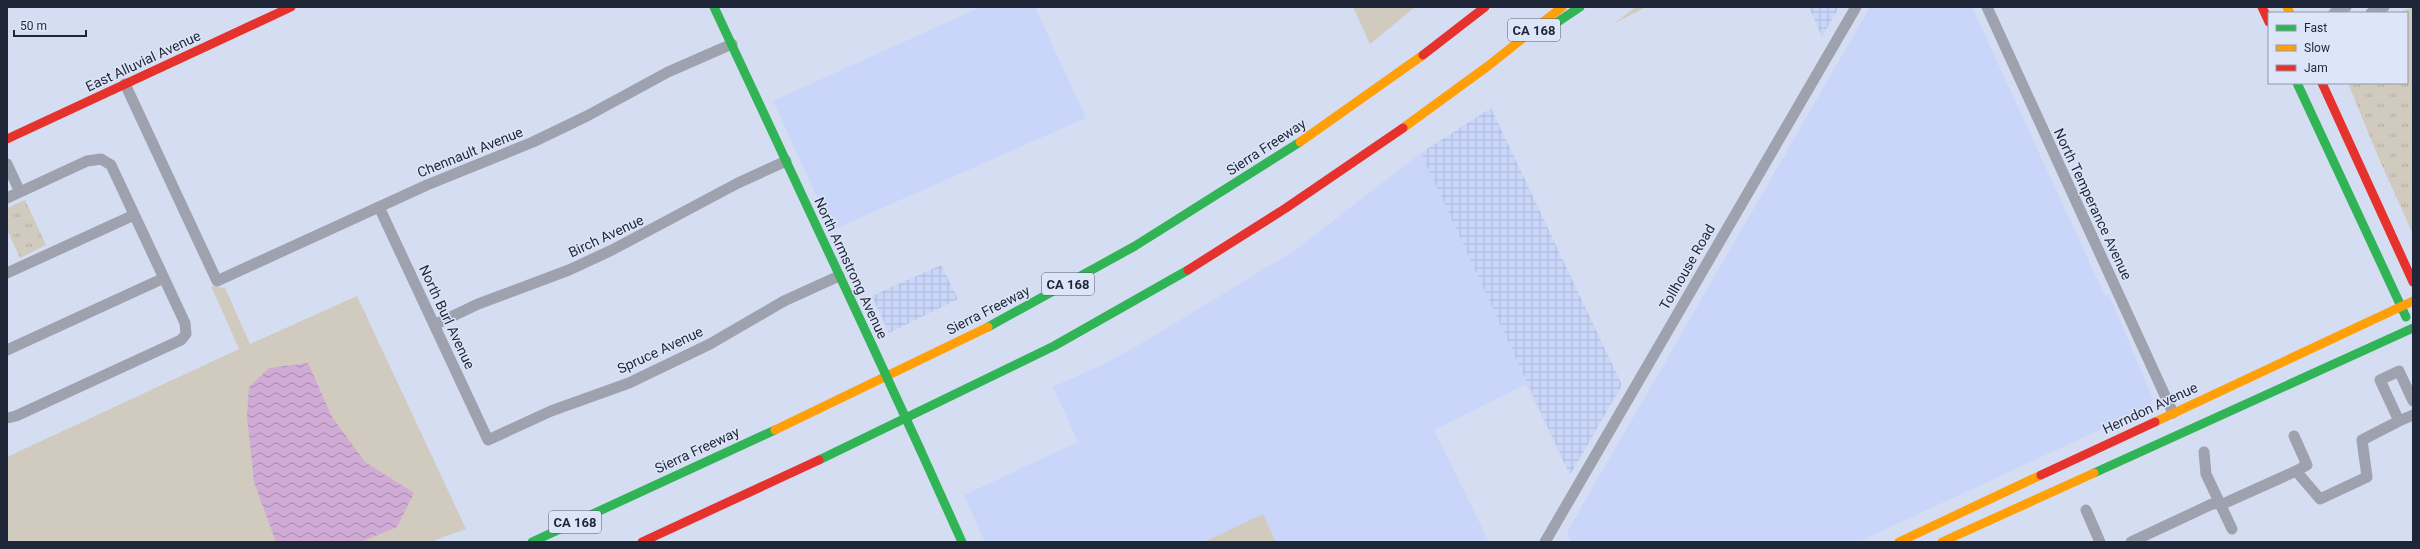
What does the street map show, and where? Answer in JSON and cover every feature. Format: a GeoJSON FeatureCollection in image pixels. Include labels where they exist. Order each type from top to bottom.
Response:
{"type":"FeatureCollection","features":[{"type":"Feature","properties":{"kind":"main road","name":"East Alluvial Avenue"},"geometry":{"type":"LineString","coordinates":[[7,140],[291,7]]}},
{"type":"Feature","properties":{"kind":"main road","name":"North Armstrong Avenue"},"geometry":{"type":"LineString","coordinates":[[714,7],[962,542]]}},
{"type":"Feature","properties":{"kind":"main road"},"geometry":{"type":"LineString","coordinates":[[1411,64],[1477,7]]}},
{"type":"Feature","properties":{"kind":"main road","name":"Sierra Freeway"},"geometry":{"type":"LineString","coordinates":[[532,542],[948,346],[1084,276],[1267,164],[1339,116],[1411,64],[1485,7]]}},
{"type":"Feature","properties":{"kind":"main road","name":"CA 168"},"geometry":{"type":"LineString","coordinates":[[642,542],[968,389],[1108,316],[1310,192],[1436,105],[1505,53],[1562,7]]}},
{"type":"Feature","properties":{"kind":"main road"},"geometry":{"type":"LineString","coordinates":[[1505,53],[1550,28],[1580,7]]}},
{"type":"Feature","properties":{"kind":"main road"},"geometry":{"type":"LineString","coordinates":[[2262,7],[2268,20]]}},
{"type":"Feature","properties":{"kind":"main road"},"geometry":{"type":"LineString","coordinates":[[1942,542],[2172,436],[2249,404],[2412,329],[2297,84]]}},
{"type":"Feature","properties":{"kind":"main road"},"geometry":{"type":"LineString","coordinates":[[2322,84],[2413,282]]}},
{"type":"Feature","properties":{"kind":"main road","name":"Herndon Avenue"},"geometry":{"type":"LineString","coordinates":[[1899,542],[2413,301]]}},
{"type":"Feature","properties":{"kind":"main road"},"geometry":{"type":"LineString","coordinates":[[1920,542],[1972,517],[2020,486]]}},
{"type":"Feature","properties":{"kind":"street","name":"Tollhouse Road"},"geometry":{"type":"LineString","coordinates":[[1545,542],[1856,7]]}},
{"type":"Feature","properties":{"kind":"street","name":"North Temperance Avenue"},"geometry":{"type":"LineString","coordinates":[[1987,7],[2173,413]]}},
{"type":"Feature","properties":{"kind":"street"},"geometry":{"type":"LineString","coordinates":[[2336,12],[2346,7]]}},
{"type":"Feature","properties":{"kind":"street"},"geometry":{"type":"LineString","coordinates":[[2373,12],[2384,7]]}},
{"type":"Feature","properties":{"kind":"street","name":"Chennault Avenue"},"geometry":{"type":"LineString","coordinates":[[125,84],[217,281],[438,180],[546,136],[604,108],[668,72],[732,44]]}},
{"type":"Feature","properties":{"kind":"street"},"geometry":{"type":"LineString","coordinates":[[7,198],[87,161],[101,159],[111,165],[185,323],[186,334],[180,340],[16,416],[7,418]]}},
{"type":"Feature","properties":{"kind":"street","name":"Birch Avenue"},"geometry":{"type":"LineString","coordinates":[[434,325],[478,304],[569,270],[612,250],[658,228],[731,186],[786,161]]}},
{"type":"Feature","properties":{"kind":"street"},"geometry":{"type":"LineString","coordinates":[[7,164],[20,192]]}},
{"type":"Feature","properties":{"kind":"street","name":"North Burl Avenue"},"geometry":{"type":"LineString","coordinates":[[379,208],[488,440]]}},
{"type":"Feature","properties":{"kind":"street"},"geometry":{"type":"LineString","coordinates":[[7,273],[134,215]]}},
{"type":"Feature","properties":{"kind":"street","name":"Spruce Avenue"},"geometry":{"type":"LineString","coordinates":[[488,440],[551,412],[629,383],[710,344],[784,301],[839,276]]}},
{"type":"Feature","properties":{"kind":"street"},"geometry":{"type":"LineString","coordinates":[[7,350],[164,278]]}},
{"type":"Feature","properties":{"kind":"street"},"geometry":{"type":"LineString","coordinates":[[2399,421],[2380,380],[2399,371],[2413,401]]}},
{"type":"Feature","properties":{"kind":"street"},"geometry":{"type":"LineString","coordinates":[[2296,471],[2320,499],[2367,477],[2362,440],[2413,415]]}},
{"type":"Feature","properties":{"kind":"street"},"geometry":{"type":"LineString","coordinates":[[2130,542],[2212,504],[2225,503],[2307,465],[2294,436]]}},
{"type":"Feature","properties":{"kind":"street"},"geometry":{"type":"LineString","coordinates":[[2204,452],[2206,474],[2232,529]]}},
{"type":"Feature","properties":{"kind":"street"},"geometry":{"type":"LineString","coordinates":[[2086,510],[2100,542]]}},
{"type":"Feature","properties":{"kind":"shaded area"},"geometry":{"type":"Polygon","coordinates":[[[981,7],[1035,7],[1086,118],[832,230],[773,101],[981,7]]]}},
{"type":"Feature","properties":{"kind":"shaded area"},"geometry":{"type":"Polygon","coordinates":[[[1809,7],[1839,7],[1822,37],[1809,7]]]}},
{"type":"Feature","properties":{"kind":"shaded area"},"geometry":{"type":"Polygon","coordinates":[[[1870,7],[1972,7],[2105,296],[2109,295],[2153,399],[2149,407],[1858,542],[1571,542],[1567,532],[1870,7]]]}},
{"type":"Feature","properties":{"kind":"shaded area"},"geometry":{"type":"Polygon","coordinates":[[[1491,108],[1622,385],[1570,475],[1421,153],[1491,108]]]}},
{"type":"Feature","properties":{"kind":"shaded area"},"geometry":{"type":"Polygon","coordinates":[[[1421,153],[1570,475],[1526,384],[1434,430],[1489,542],[1276,542],[1263,515],[1204,542],[985,542],[964,495],[1078,442],[1053,387],[1108,362],[1142,343],[1294,251],[1421,153]]]}},
{"type":"Feature","properties":{"kind":"shaded area"},"geometry":{"type":"Polygon","coordinates":[[[941,265],[958,299],[889,333],[872,296],[941,265]]]}},
{"type":"Feature","properties":{"kind":"green space"},"geometry":{"type":"Polygon","coordinates":[[[1353,7],[1415,7],[1370,44],[1353,7]]]}},
{"type":"Feature","properties":{"kind":"green space"},"geometry":{"type":"Polygon","coordinates":[[[1636,7],[1646,7],[1613,24],[1636,7]]]}},
{"type":"Feature","properties":{"kind":"green space"},"geometry":{"type":"Polygon","coordinates":[[[2413,7],[2413,234],[2379,159],[2348,84],[2408,84],[2408,12],[2401,12],[2413,7]]]}},
{"type":"Feature","properties":{"kind":"green space"},"geometry":{"type":"Polygon","coordinates":[[[25,200],[46,245],[20,258],[7,230],[7,208],[25,200]]]}},
{"type":"Feature","properties":{"kind":"green space"},"geometry":{"type":"Polygon","coordinates":[[[211,286],[225,288],[250,344],[357,296],[466,529],[430,542],[7,542],[7,457],[239,349],[211,286]]]}},
{"type":"Feature","properties":{"kind":"green space"},"geometry":{"type":"Polygon","coordinates":[[[1263,514],[1276,542],[1204,542],[1263,514]]]}},
{"type":"Feature","properties":{"kind":"water"},"geometry":{"type":"Polygon","coordinates":[[[308,363],[332,417],[365,462],[414,493],[397,527],[361,542],[276,542],[254,482],[247,416],[249,387],[269,368],[308,363]]]}},
{"type":"Feature","properties":{"kind":"traffic: fast"},"geometry":{"type":"LineString","coordinates":[[714,7],[872,345]]}},
{"type":"Feature","properties":{"kind":"traffic: fast"},"geometry":{"type":"LineString","coordinates":[[1553,25],[1580,7]]}},
{"type":"Feature","properties":{"kind":"traffic: fast"},"geometry":{"type":"LineString","coordinates":[[2297,84],[2406,317]]}},
{"type":"Feature","properties":{"kind":"traffic: fast"},"geometry":{"type":"LineString","coordinates":[[988,327],[1135,246],[1300,142]]}},
{"type":"Feature","properties":{"kind":"traffic: fast"},"geometry":{"type":"LineString","coordinates":[[819,460],[1054,346],[1188,270]]}},
{"type":"Feature","properties":{"kind":"traffic: fast"},"geometry":{"type":"LineString","coordinates":[[2094,473],[2413,328]]}},
{"type":"Feature","properties":{"kind":"traffic: fast"},"geometry":{"type":"LineString","coordinates":[[872,345],[920,449]]}},
{"type":"Feature","properties":{"kind":"traffic: fast"},"geometry":{"type":"LineString","coordinates":[[532,542],[775,430]]}},
{"type":"Feature","properties":{"kind":"traffic: fast"},"geometry":{"type":"LineString","coordinates":[[920,449],[962,542]]}},
{"type":"Feature","properties":{"kind":"traffic: slow"},"geometry":{"type":"LineString","coordinates":[[1403,128],[1488,66],[1562,7]]}},
{"type":"Feature","properties":{"kind":"traffic: slow"},"geometry":{"type":"LineString","coordinates":[[2287,7],[2290,12]]}},
{"type":"Feature","properties":{"kind":"traffic: slow"},"geometry":{"type":"LineString","coordinates":[[1300,142],[1423,55]]}},
{"type":"Feature","properties":{"kind":"traffic: slow"},"geometry":{"type":"LineString","coordinates":[[2155,422],[2413,301]]}},
{"type":"Feature","properties":{"kind":"traffic: slow"},"geometry":{"type":"LineString","coordinates":[[775,430],[988,327]]}},
{"type":"Feature","properties":{"kind":"traffic: slow"},"geometry":{"type":"LineString","coordinates":[[1942,542],[2094,473]]}},
{"type":"Feature","properties":{"kind":"traffic: slow"},"geometry":{"type":"LineString","coordinates":[[1899,542],[2041,475]]}},
{"type":"Feature","properties":{"kind":"traffic: jam"},"geometry":{"type":"LineString","coordinates":[[7,139],[291,7]]}},
{"type":"Feature","properties":{"kind":"traffic: jam"},"geometry":{"type":"LineString","coordinates":[[1423,55],[1485,7]]}},
{"type":"Feature","properties":{"kind":"traffic: jam"},"geometry":{"type":"LineString","coordinates":[[2262,7],[2268,20]]}},
{"type":"Feature","properties":{"kind":"traffic: jam"},"geometry":{"type":"LineString","coordinates":[[2322,84],[2413,282]]}},
{"type":"Feature","properties":{"kind":"traffic: jam"},"geometry":{"type":"LineString","coordinates":[[1188,270],[1286,208],[1403,128]]}},
{"type":"Feature","properties":{"kind":"traffic: jam"},"geometry":{"type":"LineString","coordinates":[[2041,475],[2155,422]]}},
{"type":"Feature","properties":{"kind":"traffic: jam"},"geometry":{"type":"LineString","coordinates":[[642,542],[819,460]]}}]}
